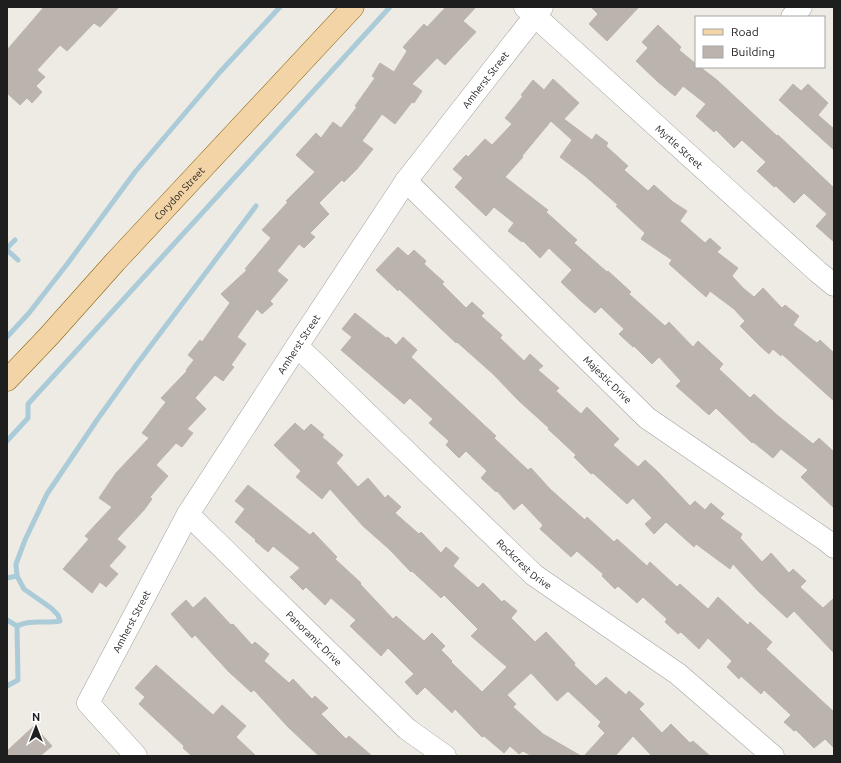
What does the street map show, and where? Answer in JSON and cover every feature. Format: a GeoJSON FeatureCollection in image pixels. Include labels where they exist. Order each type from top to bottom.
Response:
{"type":"FeatureCollection","features":[{"type":"Feature","properties":{"kind":"main road","name":"Corydon Street"},"geometry":{"type":"LineString","coordinates":[[7,380],[49,336],[114,262],[353,7]]}},
{"type":"Feature","properties":{"kind":"street"},"geometry":{"type":"LineString","coordinates":[[793,16],[801,7]]}},
{"type":"Feature","properties":{"kind":"street","name":"Amherst Street"},"geometry":{"type":"LineString","coordinates":[[136,756],[88,703],[188,514],[406,181],[534,10]]}},
{"type":"Feature","properties":{"kind":"street","name":"Myrtle Street"},"geometry":{"type":"LineString","coordinates":[[534,10],[818,272],[834,285]]}},
{"type":"Feature","properties":{"kind":"street","name":"Majestic Drive"},"geometry":{"type":"LineString","coordinates":[[406,181],[647,418],[834,547]]}},
{"type":"Feature","properties":{"kind":"street","name":"Rockcrest Drive"},"geometry":{"type":"LineString","coordinates":[[297,346],[534,575],[678,674],[773,756]]}},
{"type":"Feature","properties":{"kind":"street","name":"Panoramic Drive"},"geometry":{"type":"LineString","coordinates":[[188,514],[407,729],[445,756]]}},
{"type":"Feature","properties":{"kind":"building"},"geometry":{"type":"Polygon","coordinates":[[[44,7],[119,7],[100,27],[94,23],[67,51],[60,45],[37,70],[45,77],[36,86],[42,92],[32,103],[27,98],[20,105],[7,93],[7,50],[44,7]]]}},
{"type":"Feature","properties":{"kind":"building"},"geometry":{"type":"Polygon","coordinates":[[[446,7],[476,7],[463,21],[476,32],[445,65],[437,58],[412,84],[422,91],[414,103],[412,102],[395,124],[382,114],[362,141],[373,149],[344,182],[342,180],[319,203],[329,214],[310,233],[315,237],[304,248],[299,244],[277,271],[288,280],[270,301],[273,304],[262,314],[257,309],[237,337],[246,344],[231,365],[234,367],[223,381],[215,375],[195,398],[206,409],[187,429],[193,433],[182,447],[176,443],[156,465],[168,476],[150,497],[152,499],[144,510],[117,539],[126,547],[109,566],[118,574],[106,587],[100,582],[92,593],[63,569],[89,539],[85,536],[112,507],[99,498],[116,473],[149,438],[142,433],[166,402],[161,398],[187,371],[186,370],[194,360],[188,355],[200,340],[202,342],[230,303],[221,294],[247,270],[245,269],[271,238],[262,230],[288,202],[286,201],[315,172],[296,155],[316,133],[321,138],[333,122],[341,128],[357,107],[355,106],[375,78],[372,76],[380,63],[394,72],[407,51],[403,47],[424,24],[427,27],[446,7]]]}},
{"type":"Feature","properties":{"kind":"building"},"geometry":{"type":"Polygon","coordinates":[[[591,7],[639,7],[607,41],[589,24],[598,14],[591,7]]]}},
{"type":"Feature","properties":{"kind":"building"},"geometry":{"type":"Polygon","coordinates":[[[658,25],[681,47],[679,50],[695,63],[695,68],[701,68],[717,80],[834,188],[834,242],[816,226],[827,214],[804,193],[794,203],[776,186],[774,187],[757,171],[766,162],[742,140],[734,148],[716,130],[714,132],[696,116],[706,104],[683,86],[675,96],[636,61],[648,48],[642,42],[658,25]]]}},
{"type":"Feature","properties":{"kind":"building"},"geometry":{"type":"Polygon","coordinates":[[[553,79],[579,103],[564,119],[592,140],[596,134],[608,143],[606,146],[628,166],[624,170],[648,191],[654,185],[673,202],[687,211],[680,221],[705,243],[710,238],[721,248],[717,252],[738,268],[732,276],[743,288],[754,297],[763,288],[782,308],[785,305],[799,316],[793,325],[817,343],[820,340],[834,353],[834,401],[782,354],[781,356],[773,349],[769,354],[760,346],[740,326],[745,321],[734,309],[710,291],[706,297],[669,264],[672,260],[641,239],[645,233],[616,206],[618,205],[585,176],[560,157],[572,140],[551,121],[522,156],[523,157],[505,177],[548,210],[546,212],[577,240],[574,243],[607,272],[608,271],[631,292],[629,294],[665,326],[669,322],[693,347],[698,341],[723,364],[719,369],[750,398],[754,394],[813,444],[819,438],[834,452],[834,508],[801,477],[808,470],[781,449],[773,458],[753,442],[752,443],[716,408],[709,415],[676,386],[681,381],[659,357],[652,364],[634,346],[633,347],[619,334],[624,329],[601,307],[595,313],[581,301],[561,282],[572,270],[549,248],[540,258],[523,241],[522,242],[508,231],[514,223],[494,207],[486,216],[455,187],[463,178],[453,169],[466,155],[468,157],[485,139],[492,145],[512,124],[505,118],[523,96],[521,95],[533,80],[544,90],[553,79]]]}},
{"type":"Feature","properties":{"kind":"building"},"geometry":{"type":"Polygon","coordinates":[[[793,84],[801,91],[808,84],[828,103],[818,115],[834,129],[834,150],[779,100],[793,84]]]}},
{"type":"Feature","properties":{"kind":"building"},"geometry":{"type":"Polygon","coordinates":[[[398,247],[408,256],[414,250],[426,261],[424,264],[444,282],[442,284],[466,308],[472,302],[484,313],[481,316],[502,335],[500,338],[524,361],[530,354],[543,366],[538,370],[559,388],[556,391],[581,414],[587,407],[619,439],[613,445],[638,467],[645,460],[690,506],[695,501],[705,510],[711,503],[724,514],[720,518],[742,534],[740,538],[762,562],[771,553],[789,573],[793,569],[806,581],[800,587],[823,608],[834,598],[834,653],[794,611],[787,618],[758,591],[733,564],[730,569],[696,544],[694,547],[666,522],[654,534],[645,524],[652,518],[633,498],[627,504],[593,473],[591,474],[574,457],[576,455],[493,374],[457,342],[456,343],[399,289],[398,291],[376,270],[398,247]]]}},
{"type":"Feature","properties":{"kind":"building"},"geometry":{"type":"Polygon","coordinates":[[[355,313],[386,338],[388,337],[396,345],[403,337],[417,350],[411,357],[496,436],[494,438],[528,470],[531,468],[550,489],[585,520],[587,517],[614,542],[617,539],[647,566],[650,562],[677,587],[680,584],[708,609],[718,597],[748,625],[750,622],[772,642],[766,649],[834,712],[834,748],[825,739],[814,748],[796,730],[794,731],[784,722],[791,715],[764,690],[761,694],[741,676],[739,679],[727,667],[732,661],[708,638],[699,649],[681,632],[678,634],[665,622],[667,619],[643,597],[637,603],[618,586],[615,589],[602,576],[603,574],[577,551],[571,557],[540,529],[543,525],[522,503],[514,510],[497,491],[496,492],[481,478],[487,471],[466,451],[459,458],[446,445],[449,441],[429,423],[433,419],[410,398],[404,404],[341,350],[352,337],[342,329],[355,313]]]}},
{"type":"Feature","properties":{"kind":"building"},"geometry":{"type":"Polygon","coordinates":[[[295,423],[304,431],[311,424],[324,435],[322,437],[343,455],[336,463],[358,487],[368,478],[385,498],[388,495],[401,507],[395,513],[419,534],[421,532],[441,553],[446,547],[459,558],[453,566],[478,588],[483,583],[502,602],[504,600],[517,611],[511,618],[535,642],[546,632],[575,663],[574,665],[596,686],[606,677],[626,695],[629,691],[644,704],[639,709],[662,733],[671,724],[690,743],[693,741],[710,756],[652,756],[633,736],[615,756],[584,756],[605,733],[598,726],[601,722],[568,691],[557,701],[531,673],[507,695],[516,704],[513,707],[543,734],[581,756],[532,756],[523,751],[519,754],[510,746],[504,753],[484,736],[482,737],[455,709],[452,713],[425,687],[417,695],[405,682],[414,674],[388,648],[381,656],[350,626],[356,620],[331,598],[325,605],[306,587],[303,590],[290,577],[300,568],[273,546],[268,552],[235,522],[245,509],[235,501],[248,485],[310,535],[313,532],[337,557],[335,559],[361,583],[360,584],[393,619],[396,616],[424,641],[432,633],[445,646],[441,650],[452,661],[451,662],[482,692],[507,667],[471,636],[478,629],[444,595],[441,598],[412,571],[411,572],[389,549],[363,526],[330,489],[322,499],[296,477],[301,471],[274,445],[295,423]]]}},
{"type":"Feature","properties":{"kind":"building"},"geometry":{"type":"Polygon","coordinates":[[[205,597],[252,645],[255,642],[269,654],[264,661],[289,683],[293,679],[312,699],[315,696],[328,708],[321,714],[346,739],[349,736],[372,756],[319,756],[288,727],[254,690],[251,692],[229,672],[195,635],[192,638],[171,614],[186,600],[193,608],[205,597]]]}},
{"type":"Feature","properties":{"kind":"building"},"geometry":{"type":"Polygon","coordinates":[[[156,665],[213,715],[222,705],[246,726],[236,737],[256,756],[192,756],[183,748],[184,746],[139,704],[145,697],[135,688],[156,665]]]}},
{"type":"Feature","properties":{"kind":"building"},"geometry":{"type":"Polygon","coordinates":[[[34,726],[52,746],[40,756],[7,756],[7,751],[34,726]]]}},
{"type":"Feature","properties":{"kind":"waterway"},"geometry":{"type":"LineString","coordinates":[[7,337],[29,313],[68,263],[135,172],[220,72],[280,7]]}},
{"type":"Feature","properties":{"kind":"waterway"},"geometry":{"type":"LineString","coordinates":[[7,441],[28,418],[28,404],[390,7]]}},
{"type":"Feature","properties":{"kind":"waterway"},"geometry":{"type":"LineString","coordinates":[[7,686],[18,680],[17,626],[32,622],[60,621],[58,615],[51,608],[24,589],[17,576],[16,564],[25,540],[47,494],[137,364],[256,206]]}},
{"type":"Feature","properties":{"kind":"waterway"},"geometry":{"type":"LineString","coordinates":[[7,248],[15,240]]}},
{"type":"Feature","properties":{"kind":"waterway"},"geometry":{"type":"LineString","coordinates":[[7,250],[18,260]]}},
{"type":"Feature","properties":{"kind":"waterway"},"geometry":{"type":"LineString","coordinates":[[7,578],[17,576]]}},
{"type":"Feature","properties":{"kind":"waterway"},"geometry":{"type":"LineString","coordinates":[[7,620],[17,626]]}}]}
